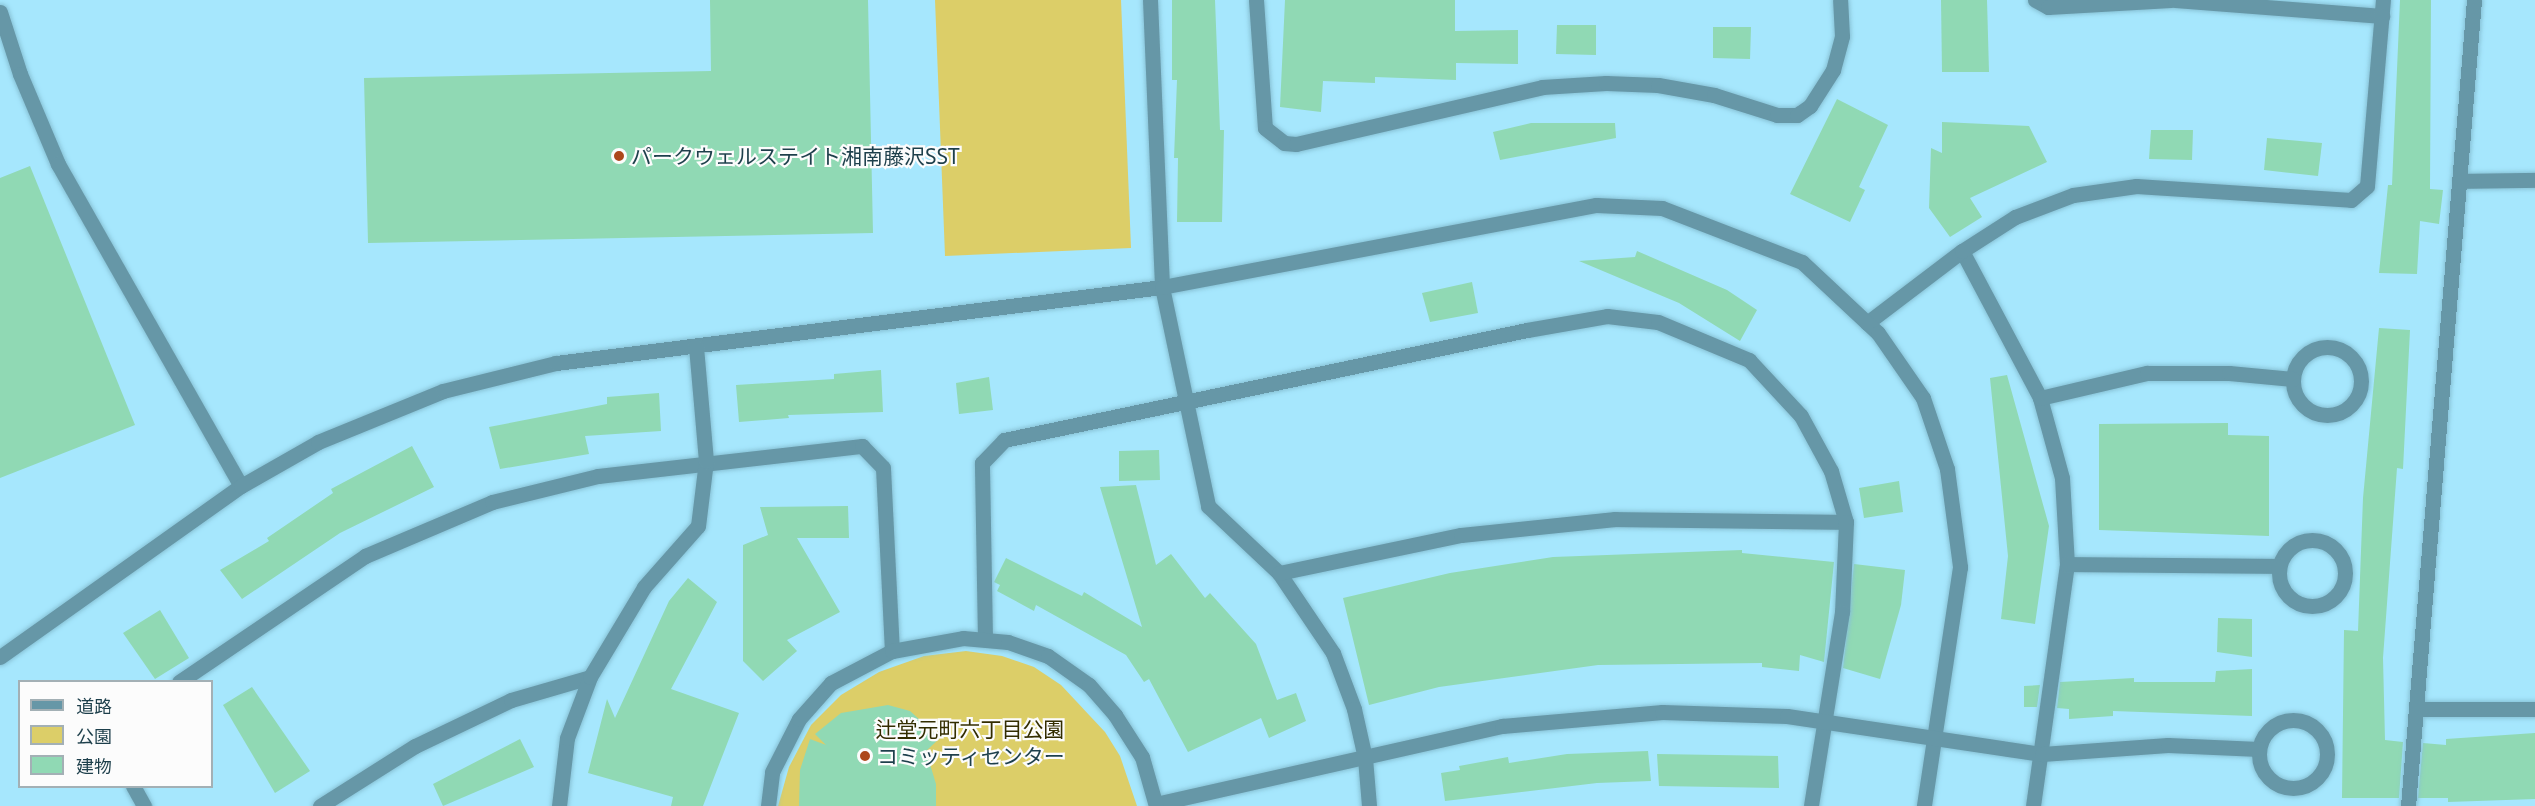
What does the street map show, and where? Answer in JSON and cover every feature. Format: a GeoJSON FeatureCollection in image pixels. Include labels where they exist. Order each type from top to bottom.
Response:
{"type":"FeatureCollection","features":[{"type":"Feature","properties":{"kind":"street"},"geometry":{"type":"LineString","coordinates":[[1150,0],[1162,287],[1208,506],[1279,573],[1333,653],[1354,709],[1365,758],[1369,806]]}},
{"type":"Feature","properties":{"kind":"street"},"geometry":{"type":"LineString","coordinates":[[1256,0],[1265,128],[1284,143],[1296,144],[1542,87],[1606,83],[1658,85],[1714,94],[1777,115],[1797,115],[1810,106],[1833,70],[1842,36],[1840,0]]}},
{"type":"Feature","properties":{"kind":"street"},"geometry":{"type":"LineString","coordinates":[[2035,0],[2048,7],[2173,0],[2382,16]]}},
{"type":"Feature","properties":{"kind":"street"},"geometry":{"type":"LineString","coordinates":[[1867,323],[1962,251],[2025,213],[2073,195],[2136,186],[2350,200],[2367,186],[2383,0]]}},
{"type":"Feature","properties":{"kind":"street"},"geometry":{"type":"LineString","coordinates":[[2408,806],[2418,709],[2474,0]]}},
{"type":"Feature","properties":{"kind":"street"},"geometry":{"type":"LineString","coordinates":[[0,12],[20,74],[58,164],[241,486]]}},
{"type":"Feature","properties":{"kind":"street"},"geometry":{"type":"LineString","coordinates":[[2460,181],[2535,180]]}},
{"type":"Feature","properties":{"kind":"street"},"geometry":{"type":"LineString","coordinates":[[0,657],[241,486],[318,442],[443,391],[556,363],[1162,287],[1596,205],[1662,208],[1802,262],[1867,323],[1923,398],[1947,469],[1960,567],[1924,806]]}},
{"type":"Feature","properties":{"kind":"street"},"geometry":{"type":"LineString","coordinates":[[1962,251],[2040,398],[2062,478],[2067,564],[2033,806]]}},
{"type":"Feature","properties":{"kind":"street"},"geometry":{"type":"LineString","coordinates":[[984,639],[982,463],[1004,440],[1185,404],[1527,330],[1606,316],[1658,322],[1749,360],[1801,416],[1831,471],[1846,522],[1842,612],[1811,806]]}},
{"type":"Feature","properties":{"kind":"street"},"geometry":{"type":"LineString","coordinates":[[559,806],[567,738],[590,677],[644,587],[698,526],[706,461],[696,346]]}},
{"type":"Feature","properties":{"kind":"street"},"geometry":{"type":"LineString","coordinates":[[2330,347],[2341,350],[2357,364],[2361,385],[2358,396],[2342,412],[2318,414],[2300,401],[2293,379],[2295,368],[2309,352],[2330,347]]}},
{"type":"Feature","properties":{"kind":"street"},"geometry":{"type":"LineString","coordinates":[[2040,398],[2147,373],[2229,373],[2293,379]]}},
{"type":"Feature","properties":{"kind":"street"},"geometry":{"type":"LineString","coordinates":[[180,680],[365,556],[492,502],[598,476],[706,461],[861,446],[883,468],[892,651]]}},
{"type":"Feature","properties":{"kind":"street"},"geometry":{"type":"LineString","coordinates":[[1279,573],[1461,535],[1615,519],[1846,522]]}},
{"type":"Feature","properties":{"kind":"street"},"geometry":{"type":"LineString","coordinates":[[2310,540],[2331,546],[2344,563],[2345,574],[2337,594],[2318,605],[2308,606],[2297,602],[2282,588],[2279,566],[2290,548],[2310,540]]}},
{"type":"Feature","properties":{"kind":"street"},"geometry":{"type":"LineString","coordinates":[[2067,564],[2279,566]]}},
{"type":"Feature","properties":{"kind":"street"},"geometry":{"type":"LineString","coordinates":[[768,806],[772,772],[800,719],[831,683],[892,651],[941,640],[984,639],[1048,656],[1089,685],[1115,715],[1142,757],[1156,805],[1502,726],[1662,712],[1787,716],[2042,754],[2168,745],[2259,748]]}},
{"type":"Feature","properties":{"kind":"street"},"geometry":{"type":"LineString","coordinates":[[320,806],[447,731],[511,700],[590,677]]}},
{"type":"Feature","properties":{"kind":"street"},"geometry":{"type":"LineString","coordinates":[[2418,709],[2535,709]]}},
{"type":"Feature","properties":{"kind":"street"},"geometry":{"type":"LineString","coordinates":[[2291,719],[2303,720],[2322,734],[2328,756],[2320,777],[2300,788],[2290,788],[2269,779],[2259,760],[2259,748],[2270,728],[2291,719]]}},
{"type":"Feature","properties":{"kind":"street"},"geometry":{"type":"LineString","coordinates":[[134,788],[144,806]]}},
{"type":"Feature","properties":{"kind":"green space"},"geometry":{"type":"Polygon","coordinates":[[[935,0],[1121,0],[1131,248],[945,256],[935,0]]]}},
{"type":"Feature","properties":{"kind":"green space","name":"辻堂元町六丁目公園"},"geometry":{"type":"Polygon","coordinates":[[[966,651],[1002,656],[1034,667],[1061,685],[1105,732],[1120,756],[1137,806],[778,806],[789,767],[811,725],[841,695],[879,672],[924,656],[966,651]]]}},
{"type":"Feature","properties":{"kind":"building","name":"パークウェルステイト湘南藤沢SST"},"geometry":{"type":"Polygon","coordinates":[[[710,0],[868,0],[873,233],[368,243],[364,78],[711,71],[710,0]]]}},
{"type":"Feature","properties":{"kind":"building"},"geometry":{"type":"Polygon","coordinates":[[[1172,0],[1215,0],[1220,130],[1224,130],[1222,222],[1177,222],[1178,158],[1174,158],[1177,80],[1172,80],[1172,0]]]}},
{"type":"Feature","properties":{"kind":"building"},"geometry":{"type":"Polygon","coordinates":[[[1285,0],[1455,0],[1455,31],[1518,30],[1518,64],[1456,63],[1456,80],[1375,77],[1375,83],[1323,81],[1321,112],[1280,107],[1285,0]]]}},
{"type":"Feature","properties":{"kind":"building"},"geometry":{"type":"Polygon","coordinates":[[[1941,0],[1987,0],[1989,72],[1942,72],[1941,0]]]}},
{"type":"Feature","properties":{"kind":"building"},"geometry":{"type":"Polygon","coordinates":[[[2400,0],[2431,0],[2430,189],[2443,190],[2439,224],[2420,221],[2417,274],[2379,273],[2388,185],[2392,185],[2400,0]]]}},
{"type":"Feature","properties":{"kind":"building"},"geometry":{"type":"Polygon","coordinates":[[[1557,25],[1596,25],[1596,55],[1556,54],[1557,25]]]}},
{"type":"Feature","properties":{"kind":"building"},"geometry":{"type":"Polygon","coordinates":[[[1713,27],[1751,27],[1750,59],[1713,58],[1713,27]]]}},
{"type":"Feature","properties":{"kind":"building"},"geometry":{"type":"Polygon","coordinates":[[[1837,99],[1888,125],[1859,187],[1865,190],[1850,222],[1790,194],[1837,99]]]}},
{"type":"Feature","properties":{"kind":"building"},"geometry":{"type":"Polygon","coordinates":[[[1942,122],[2029,126],[2047,162],[1970,198],[1982,217],[1950,237],[1929,208],[1931,148],[1942,153],[1942,122]]]}},
{"type":"Feature","properties":{"kind":"building"},"geometry":{"type":"Polygon","coordinates":[[[1531,123],[1615,123],[1616,138],[1500,160],[1493,132],[1531,123]]]}},
{"type":"Feature","properties":{"kind":"building"},"geometry":{"type":"Polygon","coordinates":[[[2151,130],[2193,130],[2192,160],[2149,159],[2151,130]]]}},
{"type":"Feature","properties":{"kind":"building"},"geometry":{"type":"Polygon","coordinates":[[[2267,138],[2322,143],[2318,176],[2264,170],[2267,138]]]}},
{"type":"Feature","properties":{"kind":"building"},"geometry":{"type":"Polygon","coordinates":[[[30,166],[135,425],[0,478],[0,178],[30,166]]]}},
{"type":"Feature","properties":{"kind":"building"},"geometry":{"type":"Polygon","coordinates":[[[1637,251],[1727,290],[1757,310],[1740,341],[1679,303],[1579,261],[1635,257],[1637,251]]]}},
{"type":"Feature","properties":{"kind":"building"},"geometry":{"type":"Polygon","coordinates":[[[1472,282],[1478,313],[1430,322],[1422,293],[1472,282]]]}},
{"type":"Feature","properties":{"kind":"building"},"geometry":{"type":"Polygon","coordinates":[[[2379,328],[2410,330],[2403,469],[2397,468],[2383,658],[2385,740],[2403,742],[2399,798],[2342,798],[2344,630],[2358,631],[2363,498],[2379,328]]]}},
{"type":"Feature","properties":{"kind":"building"},"geometry":{"type":"Polygon","coordinates":[[[881,370],[883,412],[788,415],[789,418],[739,422],[736,385],[834,379],[834,374],[881,370]]]}},
{"type":"Feature","properties":{"kind":"building"},"geometry":{"type":"Polygon","coordinates":[[[2007,375],[2049,526],[2035,624],[2001,619],[2008,556],[1990,378],[2007,375]]]}},
{"type":"Feature","properties":{"kind":"building"},"geometry":{"type":"Polygon","coordinates":[[[989,377],[993,410],[959,414],[956,383],[989,377]]]}},
{"type":"Feature","properties":{"kind":"building"},"geometry":{"type":"Polygon","coordinates":[[[659,393],[661,431],[585,436],[589,454],[500,469],[489,427],[607,404],[607,397],[659,393]]]}},
{"type":"Feature","properties":{"kind":"building"},"geometry":{"type":"Polygon","coordinates":[[[2228,423],[2228,435],[2269,436],[2269,536],[2099,530],[2099,424],[2228,423]]]}},
{"type":"Feature","properties":{"kind":"building"},"geometry":{"type":"Polygon","coordinates":[[[412,446],[434,487],[340,533],[242,599],[220,570],[269,541],[267,538],[333,493],[331,489],[412,446]]]}},
{"type":"Feature","properties":{"kind":"building"},"geometry":{"type":"Polygon","coordinates":[[[1159,450],[1160,480],[1119,481],[1119,451],[1159,450]]]}},
{"type":"Feature","properties":{"kind":"building"},"geometry":{"type":"Polygon","coordinates":[[[1899,481],[1903,512],[1864,518],[1859,488],[1899,481]]]}},
{"type":"Feature","properties":{"kind":"building"},"geometry":{"type":"Polygon","coordinates":[[[1136,485],[1156,565],[1171,554],[1205,598],[1210,593],[1256,644],[1277,700],[1296,693],[1306,721],[1269,738],[1261,718],[1188,752],[1149,679],[1144,682],[1126,655],[1036,605],[1034,611],[997,591],[1000,585],[994,582],[1006,558],[1082,596],[1084,592],[1142,627],[1100,487],[1136,485]]]}},
{"type":"Feature","properties":{"kind":"building"},"geometry":{"type":"Polygon","coordinates":[[[848,506],[849,538],[797,538],[840,612],[787,640],[797,651],[763,681],[743,661],[743,545],[768,535],[760,507],[848,506]]]}},
{"type":"Feature","properties":{"kind":"building"},"geometry":{"type":"Polygon","coordinates":[[[1742,550],[1742,553],[1834,562],[1824,662],[1800,655],[1799,671],[1762,667],[1762,663],[1598,665],[1439,687],[1369,705],[1343,598],[1450,573],[1553,557],[1742,550]]]}},
{"type":"Feature","properties":{"kind":"building"},"geometry":{"type":"Polygon","coordinates":[[[1854,564],[1905,570],[1901,605],[1880,679],[1843,668],[1854,564]]]}},
{"type":"Feature","properties":{"kind":"building"},"geometry":{"type":"Polygon","coordinates":[[[688,578],[717,602],[671,689],[739,713],[703,806],[671,806],[673,797],[588,773],[607,699],[615,718],[669,601],[688,578]]]}},
{"type":"Feature","properties":{"kind":"building"},"geometry":{"type":"Polygon","coordinates":[[[160,610],[189,658],[155,679],[123,633],[160,610]]]}},
{"type":"Feature","properties":{"kind":"building"},"geometry":{"type":"Polygon","coordinates":[[[2218,618],[2252,619],[2252,657],[2217,652],[2218,618]]]}},
{"type":"Feature","properties":{"kind":"building"},"geometry":{"type":"Polygon","coordinates":[[[2252,669],[2252,716],[2113,711],[2113,716],[2069,719],[2069,709],[2057,708],[2060,682],[2134,678],[2134,682],[2215,682],[2216,671],[2252,669]]]}},
{"type":"Feature","properties":{"kind":"building"},"geometry":{"type":"Polygon","coordinates":[[[2040,685],[2037,707],[2024,707],[2024,686],[2040,685]]]}},
{"type":"Feature","properties":{"kind":"building"},"geometry":{"type":"Polygon","coordinates":[[[252,687],[310,771],[275,793],[223,705],[252,687]]]}},
{"type":"Feature","properties":{"kind":"building","name":"コミッティセンター"},"geometry":{"type":"Polygon","coordinates":[[[888,705],[910,711],[940,738],[926,751],[936,784],[936,806],[799,806],[800,770],[810,739],[826,745],[815,734],[841,713],[888,705]]]}},
{"type":"Feature","properties":{"kind":"building"},"geometry":{"type":"Polygon","coordinates":[[[2535,733],[2535,799],[2448,802],[2448,798],[2418,798],[2423,743],[2446,745],[2446,739],[2535,733]]]}},
{"type":"Feature","properties":{"kind":"building"},"geometry":{"type":"Polygon","coordinates":[[[520,739],[534,767],[443,806],[433,784],[520,739]]]}},
{"type":"Feature","properties":{"kind":"building"},"geometry":{"type":"Polygon","coordinates":[[[1648,751],[1651,781],[1597,783],[1445,801],[1441,773],[1460,770],[1459,766],[1508,757],[1509,763],[1567,754],[1648,751]]]}},
{"type":"Feature","properties":{"kind":"building"},"geometry":{"type":"Polygon","coordinates":[[[1657,754],[1778,756],[1779,788],[1659,786],[1657,754]]]}},
{"type":"Feature","properties":{"kind":"place","name":"パークウェルステイト湘南藤沢SST"},"geometry":{"type":"Point","coordinates":[619,156]}},
{"type":"Feature","properties":{"kind":"place","name":"コミッティセンター"},"geometry":{"type":"Point","coordinates":[865,756]}}]}
